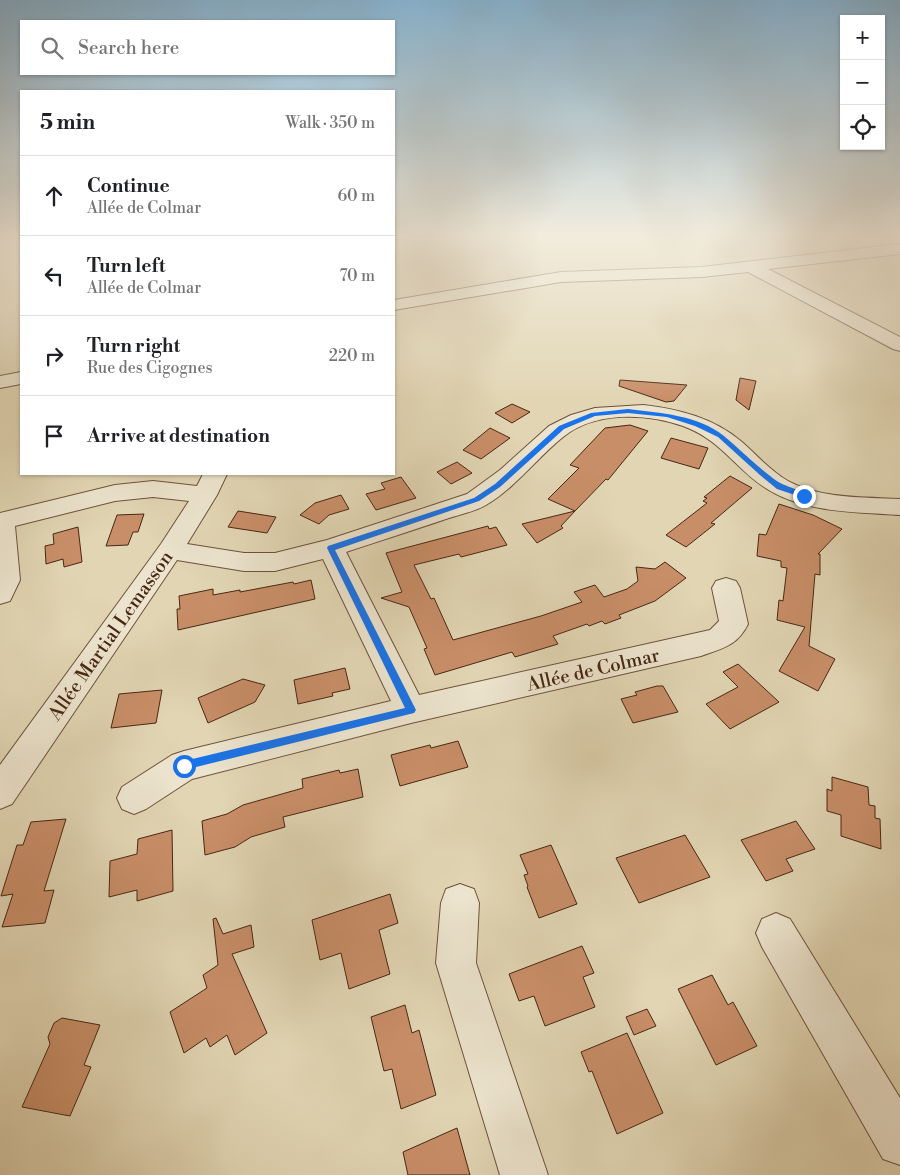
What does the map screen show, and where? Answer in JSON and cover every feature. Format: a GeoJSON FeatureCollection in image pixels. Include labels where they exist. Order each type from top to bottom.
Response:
{"type":"FeatureCollection","features":[{"type":"Feature","properties":{"kind":"street"},"geometry":{"type":"LineString","coordinates":[[395,305],[484,290]]}},
{"type":"Feature","properties":{"kind":"street"},"geometry":{"type":"LineString","coordinates":[[795,290],[900,345]]}},
{"type":"Feature","properties":{"kind":"street"},"geometry":{"type":"LineString","coordinates":[[0,382],[20,378]]}},
{"type":"Feature","properties":{"kind":"street"},"geometry":{"type":"LineString","coordinates":[[170,550],[244,562],[274,562],[331,548],[476,500],[498,486],[562,428],[594,414],[628,411],[668,415],[698,424],[720,436],[762,474],[780,487],[804,496],[836,502],[900,507]]}},
{"type":"Feature","properties":{"kind":"street"},"geometry":{"type":"LineString","coordinates":[[0,594],[6,580],[1,521],[115,493],[210,484]]}},
{"type":"Feature","properties":{"kind":"street","name":"Allée Martial Lemasson"},"geometry":{"type":"LineString","coordinates":[[0,793],[170,550],[210,484]]}},
{"type":"Feature","properties":{"kind":"street"},"geometry":{"type":"LineString","coordinates":[[331,548],[411,710]]}},
{"type":"Feature","properties":{"kind":"street","name":"Allée de Colmar"},"geometry":{"type":"LineString","coordinates":[[134,798],[184,766],[411,710],[701,644],[720,638],[734,624],[726,588]]}},
{"type":"Feature","properties":{"kind":"street"},"geometry":{"type":"LineString","coordinates":[[460,903],[456,963],[524,1175]]}},
{"type":"Feature","properties":{"kind":"street"},"geometry":{"type":"LineString","coordinates":[[776,933],[900,1142]]}},
{"type":"Feature","properties":{"kind":"building"},"geometry":{"type":"Polygon","coordinates":[[[740,378],[756,381],[749,410],[736,400],[740,378]]]}},
{"type":"Feature","properties":{"kind":"building"},"geometry":{"type":"Polygon","coordinates":[[[620,380],[687,385],[674,401],[666,402],[619,386],[620,380]]]}},
{"type":"Feature","properties":{"kind":"building"},"geometry":{"type":"Polygon","coordinates":[[[512,404],[530,412],[512,423],[495,413],[512,404]]]}},
{"type":"Feature","properties":{"kind":"building"},"geometry":{"type":"Polygon","coordinates":[[[630,425],[648,431],[608,480],[606,479],[575,511],[548,499],[579,468],[570,465],[605,428],[630,425]]]}},
{"type":"Feature","properties":{"kind":"building"},"geometry":{"type":"Polygon","coordinates":[[[490,428],[510,438],[481,459],[463,450],[490,428]]]}},
{"type":"Feature","properties":{"kind":"building"},"geometry":{"type":"Polygon","coordinates":[[[671,438],[708,448],[699,469],[661,458],[671,438]]]}},
{"type":"Feature","properties":{"kind":"building"},"geometry":{"type":"Polygon","coordinates":[[[457,462],[472,473],[451,484],[437,472],[457,462]]]}},
{"type":"Feature","properties":{"kind":"building"},"geometry":{"type":"Polygon","coordinates":[[[730,476],[752,488],[711,523],[715,524],[686,547],[666,535],[707,503],[703,501],[707,498],[704,497],[730,476]]]}},
{"type":"Feature","properties":{"kind":"building"},"geometry":{"type":"Polygon","coordinates":[[[401,477],[416,498],[376,510],[366,494],[385,489],[381,483],[401,477]]]}},
{"type":"Feature","properties":{"kind":"building"},"geometry":{"type":"Polygon","coordinates":[[[341,495],[349,509],[329,515],[319,524],[300,515],[315,503],[341,495]]]}},
{"type":"Feature","properties":{"kind":"building"},"geometry":{"type":"Polygon","coordinates":[[[779,504],[813,515],[842,529],[818,554],[820,554],[820,575],[815,574],[809,646],[835,659],[818,691],[779,671],[805,627],[777,620],[779,600],[783,601],[787,568],[781,567],[781,561],[757,556],[759,534],[766,535],[779,504]]]}},
{"type":"Feature","properties":{"kind":"building"},"geometry":{"type":"Polygon","coordinates":[[[238,511],[276,517],[267,533],[228,527],[238,511]]]}},
{"type":"Feature","properties":{"kind":"building"},"geometry":{"type":"Polygon","coordinates":[[[575,511],[561,526],[563,528],[537,543],[522,524],[575,511]]]}},
{"type":"Feature","properties":{"kind":"building"},"geometry":{"type":"Polygon","coordinates":[[[144,514],[138,532],[133,532],[128,545],[106,546],[117,515],[144,514]]]}},
{"type":"Feature","properties":{"kind":"building"},"geometry":{"type":"Polygon","coordinates":[[[488,526],[489,529],[496,527],[507,545],[461,557],[459,554],[414,565],[431,599],[434,598],[453,640],[541,616],[582,602],[574,592],[595,585],[604,597],[627,589],[638,581],[636,567],[655,569],[665,562],[686,578],[655,601],[619,615],[621,618],[605,624],[602,621],[589,626],[587,624],[553,636],[558,644],[515,657],[512,652],[435,675],[424,649],[427,648],[409,607],[381,598],[402,592],[386,553],[488,526]]]}},
{"type":"Feature","properties":{"kind":"building"},"geometry":{"type":"Polygon","coordinates":[[[78,527],[82,562],[64,567],[63,559],[46,564],[45,546],[54,544],[53,534],[78,527]]]}},
{"type":"Feature","properties":{"kind":"building"},"geometry":{"type":"Polygon","coordinates":[[[311,580],[315,599],[178,630],[177,609],[180,609],[179,596],[213,589],[213,595],[240,590],[240,592],[311,580]]]}},
{"type":"Feature","properties":{"kind":"building"},"geometry":{"type":"Polygon","coordinates":[[[738,664],[779,702],[730,729],[706,704],[738,687],[723,672],[738,664]]]}},
{"type":"Feature","properties":{"kind":"building"},"geometry":{"type":"Polygon","coordinates":[[[345,668],[350,689],[332,693],[333,696],[298,704],[294,680],[345,668]]]}},
{"type":"Feature","properties":{"kind":"building"},"geometry":{"type":"Polygon","coordinates":[[[243,679],[265,685],[255,702],[208,723],[198,698],[243,679]]]}},
{"type":"Feature","properties":{"kind":"building"},"geometry":{"type":"Polygon","coordinates":[[[663,686],[678,712],[633,723],[621,699],[637,695],[635,692],[663,686]]]}},
{"type":"Feature","properties":{"kind":"building"},"geometry":{"type":"Polygon","coordinates":[[[162,690],[156,723],[111,728],[119,694],[162,690]]]}},
{"type":"Feature","properties":{"kind":"building"},"geometry":{"type":"Polygon","coordinates":[[[458,741],[468,767],[400,786],[391,755],[430,745],[431,748],[458,741]]]}},
{"type":"Feature","properties":{"kind":"building"},"geometry":{"type":"Polygon","coordinates":[[[358,769],[363,797],[283,817],[285,827],[251,837],[235,847],[205,855],[202,821],[227,814],[243,805],[303,788],[302,779],[339,770],[340,773],[358,769]]]}},
{"type":"Feature","properties":{"kind":"building"},"geometry":{"type":"Polygon","coordinates":[[[832,777],[868,787],[869,805],[875,806],[875,818],[880,819],[881,849],[841,836],[841,815],[827,811],[827,789],[832,791],[832,777]]]}},
{"type":"Feature","properties":{"kind":"building"},"geometry":{"type":"Polygon","coordinates":[[[66,819],[44,891],[54,890],[45,923],[2,927],[13,894],[1,896],[17,845],[23,845],[31,822],[66,819]]]}},
{"type":"Feature","properties":{"kind":"building"},"geometry":{"type":"Polygon","coordinates":[[[796,821],[815,849],[786,859],[793,871],[766,881],[741,840],[796,821]]]}},
{"type":"Feature","properties":{"kind":"building"},"geometry":{"type":"Polygon","coordinates":[[[172,830],[173,891],[137,901],[137,890],[109,897],[110,861],[137,854],[138,839],[172,830]]]}},
{"type":"Feature","properties":{"kind":"building"},"geometry":{"type":"Polygon","coordinates":[[[685,835],[710,877],[639,903],[616,858],[685,835]]]}},
{"type":"Feature","properties":{"kind":"building"},"geometry":{"type":"Polygon","coordinates":[[[551,845],[577,904],[539,918],[527,887],[524,875],[528,874],[520,855],[551,845]]]}},
{"type":"Feature","properties":{"kind":"building"},"geometry":{"type":"Polygon","coordinates":[[[390,894],[398,923],[379,930],[390,974],[349,989],[341,953],[320,960],[312,920],[390,894]]]}},
{"type":"Feature","properties":{"kind":"building"},"geometry":{"type":"Polygon","coordinates":[[[216,918],[223,934],[251,925],[254,947],[232,954],[267,1033],[235,1055],[227,1035],[210,1047],[206,1038],[184,1053],[170,1012],[207,988],[203,975],[218,965],[213,919],[216,918]]]}},
{"type":"Feature","properties":{"kind":"building"},"geometry":{"type":"Polygon","coordinates":[[[582,946],[594,973],[583,977],[595,1007],[545,1026],[534,996],[519,1001],[509,974],[582,946]]]}},
{"type":"Feature","properties":{"kind":"building"},"geometry":{"type":"Polygon","coordinates":[[[712,975],[728,1005],[733,1002],[757,1046],[716,1065],[678,989],[712,975]]]}},
{"type":"Feature","properties":{"kind":"building"},"geometry":{"type":"Polygon","coordinates":[[[405,1005],[412,1033],[419,1030],[436,1095],[401,1109],[392,1069],[384,1071],[371,1017],[405,1005]]]}},
{"type":"Feature","properties":{"kind":"building"},"geometry":{"type":"Polygon","coordinates":[[[647,1009],[656,1026],[634,1035],[626,1017],[647,1009]]]}},
{"type":"Feature","properties":{"kind":"building"},"geometry":{"type":"Polygon","coordinates":[[[62,1018],[100,1025],[84,1065],[91,1067],[70,1116],[22,1107],[50,1044],[48,1037],[54,1023],[62,1018]]]}},
{"type":"Feature","properties":{"kind":"building"},"geometry":{"type":"Polygon","coordinates":[[[627,1033],[663,1113],[617,1134],[592,1071],[589,1072],[581,1052],[627,1033]]]}},
{"type":"Feature","properties":{"kind":"building"},"geometry":{"type":"Polygon","coordinates":[[[457,1128],[470,1175],[408,1175],[403,1152],[457,1128]]]}},
{"type":"Feature","properties":{"kind":"route"},"geometry":{"type":"LineString","coordinates":[[184,766],[411,710],[331,548],[476,500],[498,486],[562,428],[594,414],[628,411],[668,415],[698,424],[720,436],[762,474],[780,487],[804,496]]}}]}
